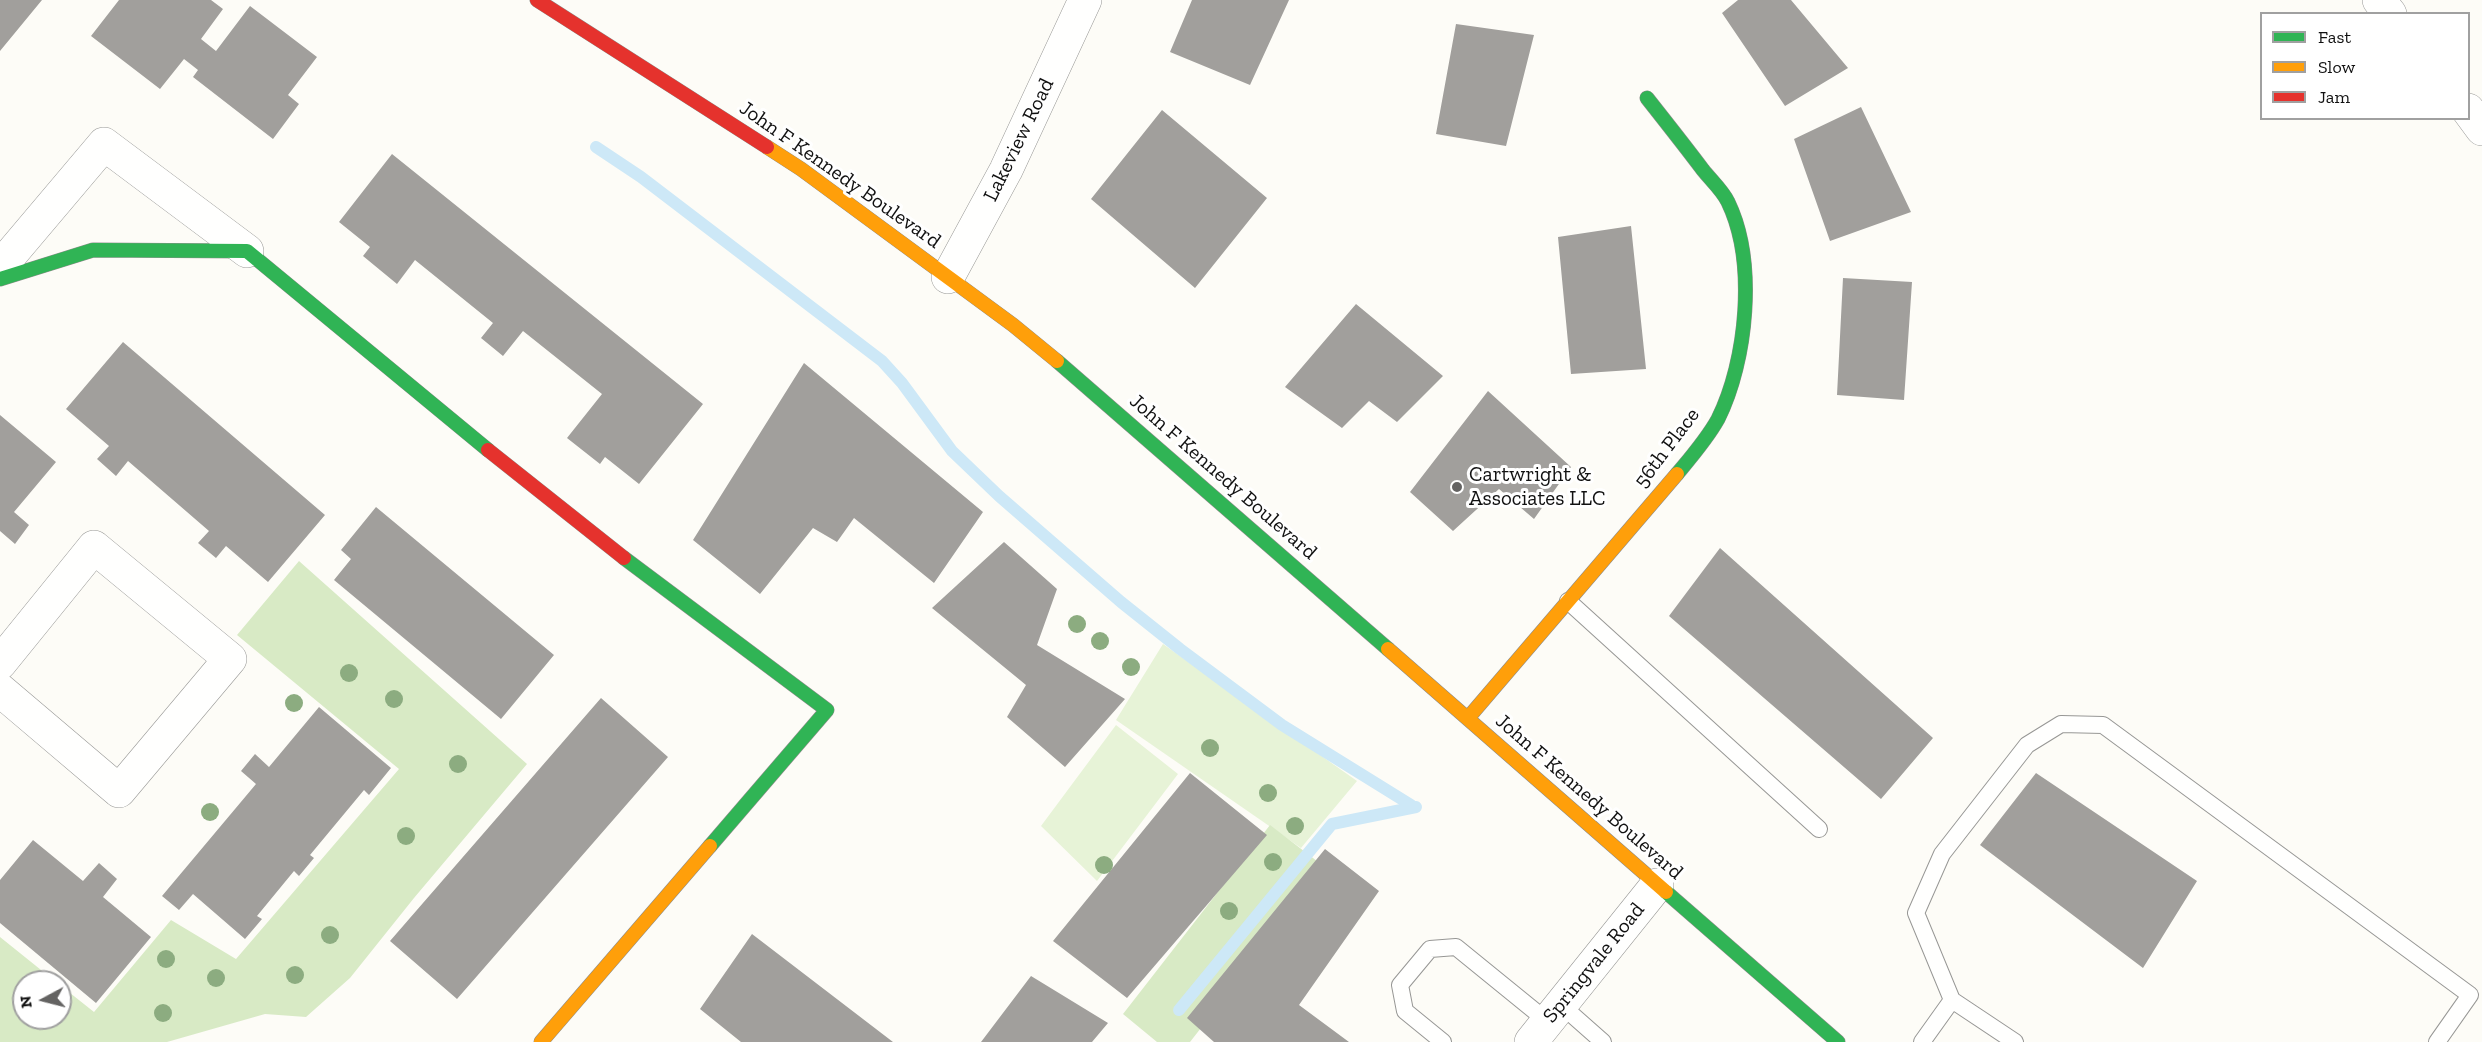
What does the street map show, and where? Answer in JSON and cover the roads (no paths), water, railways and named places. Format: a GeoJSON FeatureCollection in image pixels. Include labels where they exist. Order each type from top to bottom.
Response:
{"type":"FeatureCollection","features":[{"type":"Feature","properties":{"kind":"street","name":"John F Kennedy Boulevard"},"geometry":{"type":"LineString","coordinates":[[537,0],[801,169],[1013,325],[1097,395],[1838,1042]]}},
{"type":"Feature","properties":{"kind":"street","name":"Lakeview Road"},"geometry":{"type":"LineString","coordinates":[[948,277],[1006,170],[1085,0]]}},
{"type":"Feature","properties":{"kind":"street"},"geometry":{"type":"LineString","coordinates":[[2379,0],[2388,12]]}},
{"type":"Feature","properties":{"kind":"street","name":"56th Place"},"geometry":{"type":"LineString","coordinates":[[1468,718],[1699,448],[1722,409],[1739,361],[1746,281],[1742,243],[1728,201],[1647,98]]}},
{"type":"Feature","properties":{"kind":"street"},"geometry":{"type":"LineString","coordinates":[[2470,111],[2482,129]]}},
{"type":"Feature","properties":{"kind":"street"},"geometry":{"type":"LineString","coordinates":[[0,267],[104,144],[248,251],[585,530],[827,710],[541,1042]]}},
{"type":"Feature","properties":{"kind":"street"},"geometry":{"type":"LineString","coordinates":[[0,279],[93,250],[248,251]]}},
{"type":"Feature","properties":{"kind":"street"},"geometry":{"type":"LineString","coordinates":[[0,663],[94,547],[230,659],[119,791],[0,690]]}},
{"type":"Feature","properties":{"kind":"street","name":"Springvale Road"},"geometry":{"type":"LineString","coordinates":[[1546,1023],[1657,885]]}},
{"type":"Feature","properties":{"kind":"lane"},"geometry":{"type":"LineString","coordinates":[[1568,601],[1819,829]]}},
{"type":"Feature","properties":{"kind":"lane"},"geometry":{"type":"LineString","coordinates":[[2015,1042],[1952,1000],[1917,913],[1942,854],[2027,746],[2061,724],[2103,725],[2470,995],[2437,1042]]}},
{"type":"Feature","properties":{"kind":"lane"},"geometry":{"type":"LineString","coordinates":[[1443,1042],[1406,1011],[1400,985],[1430,949],[1456,947],[1546,1023],[1603,1042]]}},
{"type":"Feature","properties":{"kind":"lane"},"geometry":{"type":"LineString","coordinates":[[1922,1042],[1952,1000]]}},
{"type":"Feature","properties":{"kind":"waterway"},"geometry":{"type":"LineString","coordinates":[[596,147],[641,177],[882,361],[902,383],[952,451],[999,496],[1121,602],[1282,725],[1411,805]]}},
{"type":"Feature","properties":{"kind":"waterway"},"geometry":{"type":"LineString","coordinates":[[1179,1010],[1332,824],[1416,807]]}},
{"type":"Feature","properties":{"kind":"place","name":"Cartwright & Associates LLC"},"geometry":{"type":"Point","coordinates":[1457,487]}}]}
